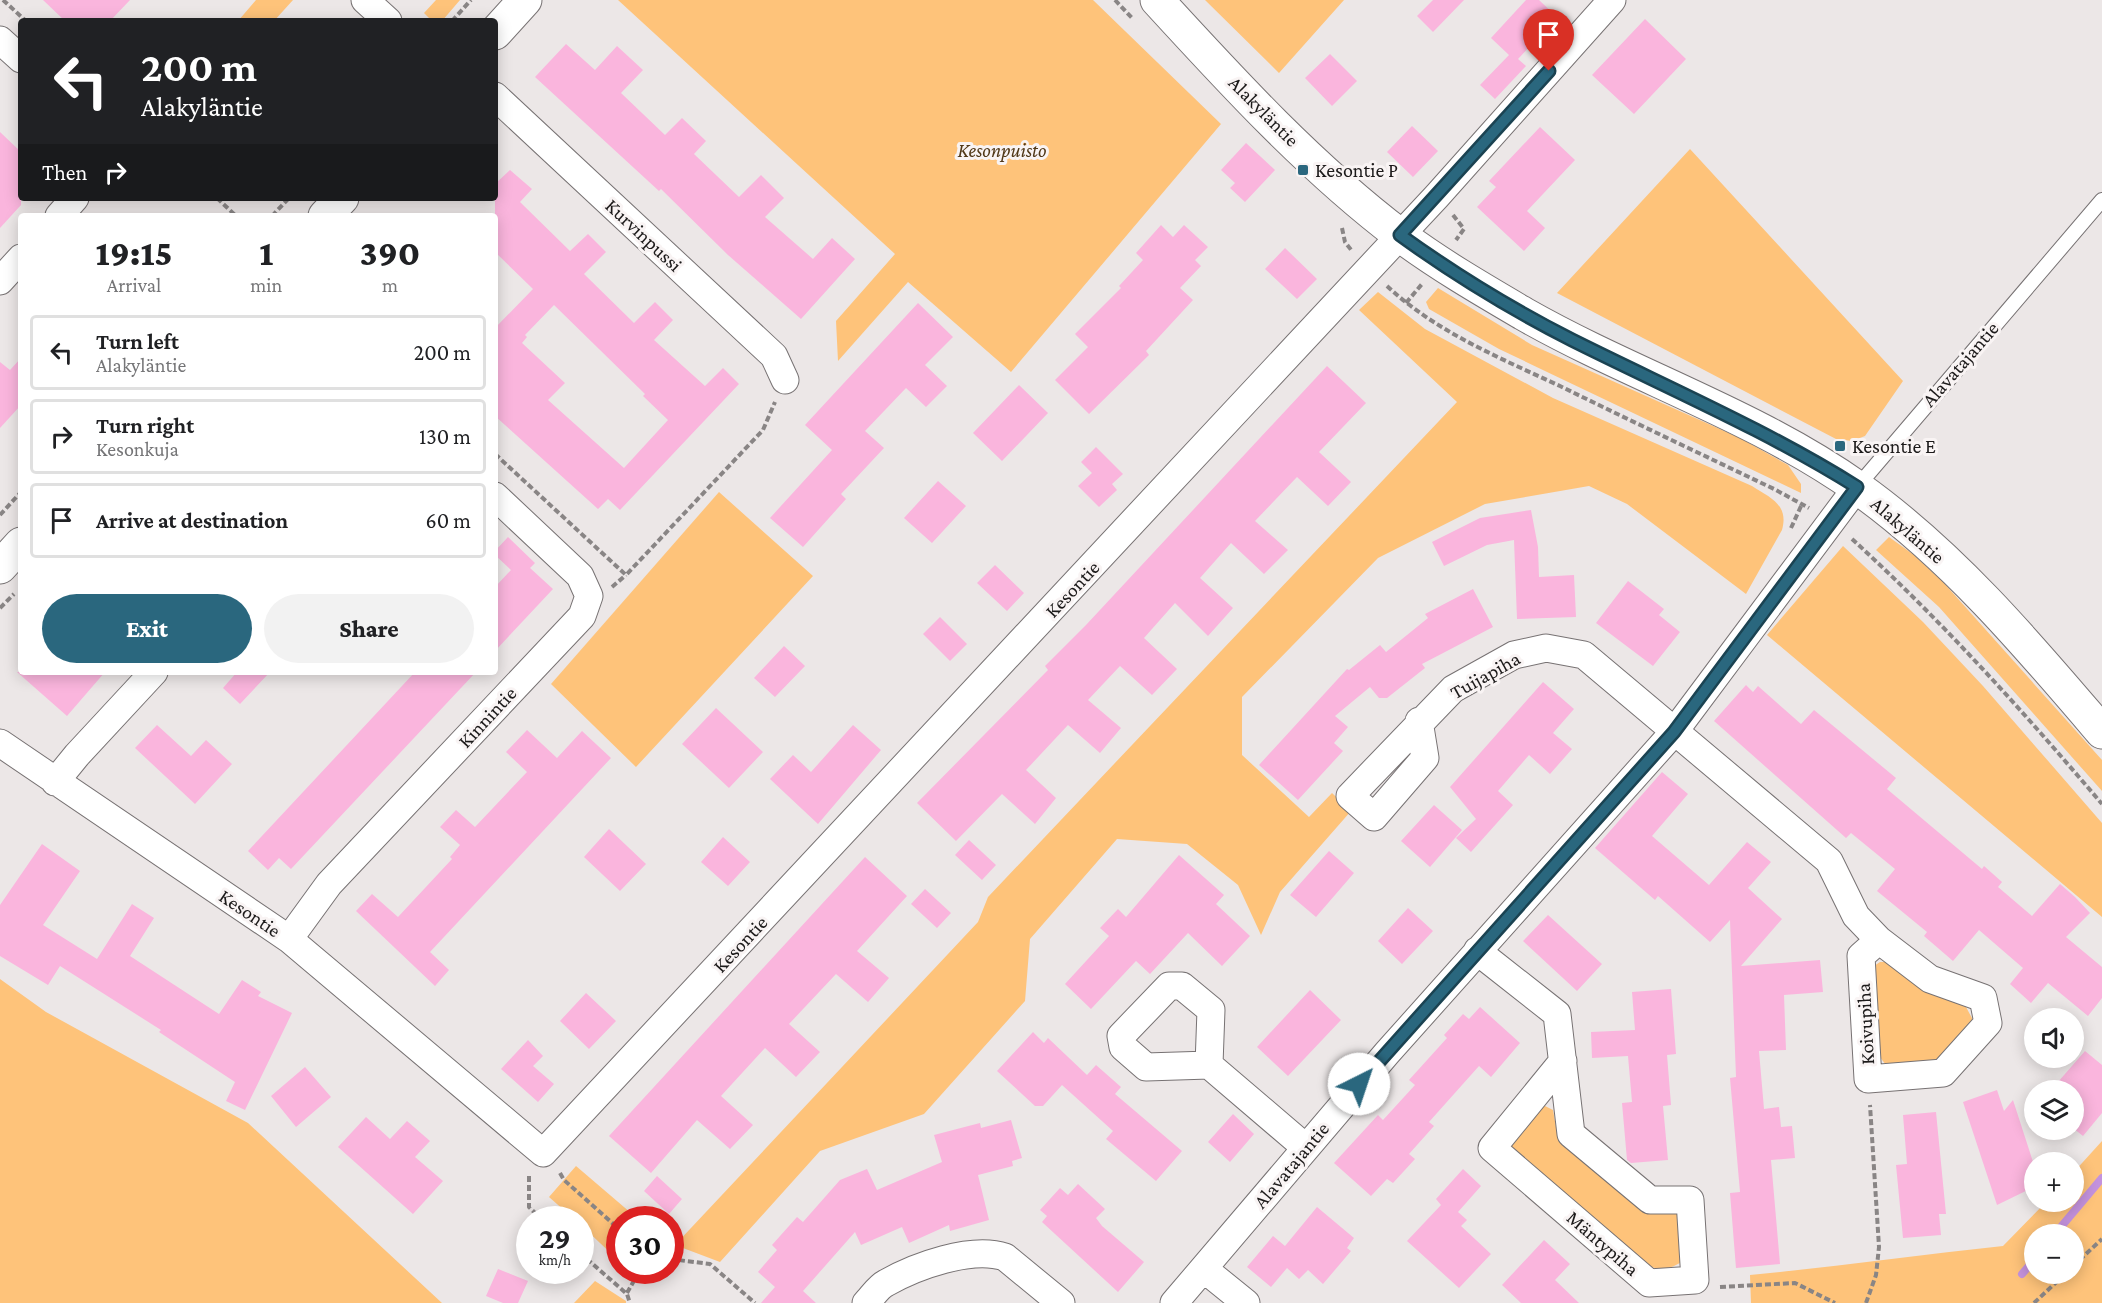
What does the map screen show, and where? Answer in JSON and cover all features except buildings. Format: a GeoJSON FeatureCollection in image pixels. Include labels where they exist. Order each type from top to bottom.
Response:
{"type":"FeatureCollection","features":[{"type":"Feature","properties":{"kind":"street"},"geometry":{"type":"LineString","coordinates":[[365,0],[385,18]]}},
{"type":"Feature","properties":{"kind":"street"},"geometry":{"type":"LineString","coordinates":[[498,30],[525,0]]}},
{"type":"Feature","properties":{"kind":"street","name":"Alakyläntie"},"geometry":{"type":"LineString","coordinates":[[1157,0],[1270,118],[1331,177],[1400,235],[1534,319],[1774,437],[1857,487],[1926,542],[1998,616],[2102,732]]}},
{"type":"Feature","properties":{"kind":"street","name":"Kesontie"},"geometry":{"type":"LineString","coordinates":[[0,743],[289,939],[543,1153],[883,793],[1400,235],[1612,0]]}},
{"type":"Feature","properties":{"kind":"street"},"geometry":{"type":"LineString","coordinates":[[0,40],[18,56]]}},
{"type":"Feature","properties":{"kind":"street","name":"Kurvinpussi"},"geometry":{"type":"LineString","coordinates":[[498,99],[774,356],[785,380]]}},
{"type":"Feature","properties":{"kind":"street"},"geometry":{"type":"LineString","coordinates":[[61,213],[72,201]]}},
{"type":"Feature","properties":{"kind":"street"},"geometry":{"type":"LineString","coordinates":[[328,213],[339,201]]}},
{"type":"Feature","properties":{"kind":"street"},"geometry":{"type":"LineString","coordinates":[[0,281],[18,261]]}},
{"type":"Feature","properties":{"kind":"street","name":"Alavatajantie"},"geometry":{"type":"LineString","coordinates":[[1174,1303],[1305,1147],[1674,732],[1857,487]]}},
{"type":"Feature","properties":{"kind":"street","name":"Kinnintie"},"geometry":{"type":"LineString","coordinates":[[289,939],[329,884],[582,616],[589,596],[580,576],[498,499]]}},
{"type":"Feature","properties":{"kind":"street"},"geometry":{"type":"LineString","coordinates":[[0,567],[18,547]]}},
{"type":"Feature","properties":{"kind":"street","name":"Tuijapiha"},"geometry":{"type":"LineString","coordinates":[[1419,722],[1453,689],[1514,654],[1546,648],[1584,654],[1674,732]]}},
{"type":"Feature","properties":{"kind":"street"},"geometry":{"type":"LineString","coordinates":[[55,782],[76,755],[151,675]]}},
{"type":"Feature","properties":{"kind":"street","name":"Koivupiha"},"geometry":{"type":"LineString","coordinates":[[1674,732],[1829,861],[1856,916],[1879,939],[1930,979],[1983,998],[1988,1023],[1943,1073],[1868,1079],[1861,956],[1879,939]]}},
{"type":"Feature","properties":{"kind":"street"},"geometry":{"type":"LineString","coordinates":[[1477,951],[1557,1014],[1570,1134],[1650,1200],[1690,1200],[1695,1280]]}},
{"type":"Feature","properties":{"kind":"street","name":"Mäntypiha"},"geometry":{"type":"LineString","coordinates":[[1563,1061],[1492,1148],[1649,1283],[1695,1280]]}},
{"type":"Feature","properties":{"kind":"street"},"geometry":{"type":"LineString","coordinates":[[1209,1065],[1305,1147]]}},
{"type":"Feature","properties":{"kind":"street"},"geometry":{"type":"LineString","coordinates":[[866,1303],[939,1262],[967,1254],[993,1253],[1005,1257],[1061,1303]]}},
{"type":"Feature","properties":{"kind":"street"},"geometry":{"type":"LineString","coordinates":[[1204,1269],[1246,1303]]}},
{"type":"Feature","properties":{"kind":"lane","name":"Alavatajantie"},"geometry":{"type":"LineString","coordinates":[[1857,487],[2102,200]]}},
{"type":"Feature","properties":{"kind":"path"},"geometry":{"type":"LineString","coordinates":[[3,0],[23,18]]}},
{"type":"Feature","properties":{"kind":"path"},"geometry":{"type":"LineString","coordinates":[[455,18],[471,0]]}},
{"type":"Feature","properties":{"kind":"path"},"geometry":{"type":"LineString","coordinates":[[220,201],[233,213]]}},
{"type":"Feature","properties":{"kind":"path"},"geometry":{"type":"LineString","coordinates":[[275,213],[286,201]]}},
{"type":"Feature","properties":{"kind":"path"},"geometry":{"type":"LineString","coordinates":[[1406,303],[1426,279]]}},
{"type":"Feature","properties":{"kind":"path"},"geometry":{"type":"LineString","coordinates":[[1383,283],[1406,303],[1439,326],[1489,353],[1802,504]]}},
{"type":"Feature","properties":{"kind":"path"},"geometry":{"type":"LineString","coordinates":[[498,457],[626,575],[763,430],[785,380]]}},
{"type":"Feature","properties":{"kind":"path"},"geometry":{"type":"LineString","coordinates":[[0,515],[18,495]]}},
{"type":"Feature","properties":{"kind":"path"},"geometry":{"type":"LineString","coordinates":[[1848,536],[1937,618],[2019,706],[2102,804]]}},
{"type":"Feature","properties":{"kind":"path"},"geometry":{"type":"LineString","coordinates":[[0,608],[18,590]]}},
{"type":"Feature","properties":{"kind":"path"},"geometry":{"type":"LineString","coordinates":[[1866,1303],[1876,1275],[1879,1247],[1868,1079]]}},
{"type":"Feature","properties":{"kind":"path"},"geometry":{"type":"LineString","coordinates":[[552,1143],[570,1160],[559,1174],[606,1217]]}},
{"type":"Feature","properties":{"kind":"path"},"geometry":{"type":"LineString","coordinates":[[529,1206],[530,1169]]}},
{"type":"Feature","properties":{"kind":"path"},"geometry":{"type":"LineString","coordinates":[[2084,1256],[2102,1239]]}},
{"type":"Feature","properties":{"kind":"path"},"geometry":{"type":"LineString","coordinates":[[684,1261],[710,1264],[755,1303]]}},
{"type":"Feature","properties":{"kind":"path"},"geometry":{"type":"LineString","coordinates":[[594,1265],[627,1294],[630,1303]]}},
{"type":"Feature","properties":{"kind":"path"},"geometry":{"type":"LineString","coordinates":[[1695,1280],[1720,1287],[1795,1283],[1835,1303]]}},
{"type":"Feature","properties":{"kind":"path"},"geometry":{"type":"LineString","coordinates":[[627,1294],[632,1284]]}},
{"type":"Feature","properties":{"kind":"path"},"geometry":{"type":"LineString","coordinates":[[2034,1303],[2054,1284]]}},
{"type":"Feature","properties":{"kind":"green space"},"geometry":{"type":"Polygon","coordinates":[[[256,0],[293,0],[277,18],[241,18],[256,0]]]}},
{"type":"Feature","properties":{"kind":"green space"},"geometry":{"type":"Polygon","coordinates":[[[436,0],[460,0],[445,18],[429,18],[424,13],[436,0]]]}},
{"type":"Feature","properties":{"kind":"green space","name":"Kesonpuisto"},"geometry":{"type":"Polygon","coordinates":[[[618,0],[1093,0],[1221,124],[1011,372],[908,282],[838,361],[836,321],[895,254],[618,0]]]}},
{"type":"Feature","properties":{"kind":"green space"},"geometry":{"type":"Polygon","coordinates":[[[1205,0],[1344,0],[1279,73],[1205,0]]]}},
{"type":"Feature","properties":{"kind":"green space"},"geometry":{"type":"Polygon","coordinates":[[[1690,149],[1903,381],[1865,436],[1852,441],[1836,439],[1557,293],[1690,149]]]}},
{"type":"Feature","properties":{"kind":"green space"},"geometry":{"type":"Polygon","coordinates":[[[1438,288],[1532,345],[1740,438],[1788,465],[1801,484],[1801,493],[1499,349],[1429,309],[1426,302],[1438,288]]]}},
{"type":"Feature","properties":{"kind":"green space"},"geometry":{"type":"Polygon","coordinates":[[[1378,292],[1425,329],[1553,398],[1752,486],[1772,499],[1781,508],[1783,514],[1782,530],[1746,594],[1627,504],[1589,486],[1485,504],[1378,558],[1242,697],[1242,755],[1309,817],[1332,793],[1351,811],[1280,892],[1261,935],[1238,885],[1187,844],[1117,839],[1030,939],[1025,1001],[924,1114],[820,1151],[720,1262],[684,1248],[684,1235],[978,922],[988,897],[1457,402],[1359,310],[1378,292]]]}},
{"type":"Feature","properties":{"kind":"green space"},"geometry":{"type":"Polygon","coordinates":[[[719,492],[813,576],[636,767],[551,684],[719,492]]]}},
{"type":"Feature","properties":{"kind":"green space"},"geometry":{"type":"Polygon","coordinates":[[[1889,537],[1914,555],[1943,582],[2102,760],[2102,791],[1939,607],[1876,550],[1889,537]]]}},
{"type":"Feature","properties":{"kind":"green space"},"geometry":{"type":"Polygon","coordinates":[[[1843,546],[1923,622],[1983,686],[2102,823],[2102,917],[1767,635],[1843,546]]]}},
{"type":"Feature","properties":{"kind":"green space"},"geometry":{"type":"Polygon","coordinates":[[[1880,962],[1887,962],[1923,988],[1966,1007],[1973,1020],[1944,1058],[1935,1062],[1886,1065],[1879,1056],[1874,966],[1880,962]]]}},
{"type":"Feature","properties":{"kind":"green space"},"geometry":{"type":"Polygon","coordinates":[[[0,979],[46,1012],[248,1123],[442,1303],[0,1303],[0,979]]]}},
{"type":"Feature","properties":{"kind":"green space"},"geometry":{"type":"Polygon","coordinates":[[[1545,1106],[1553,1110],[1558,1138],[1640,1208],[1679,1214],[1681,1262],[1673,1267],[1665,1268],[1647,1266],[1507,1147],[1538,1107],[1545,1106]]]}},
{"type":"Feature","properties":{"kind":"green space"},"geometry":{"type":"Polygon","coordinates":[[[2102,1141],[2102,1303],[1751,1303],[1750,1275],[2003,1246],[2024,1225],[2024,1284],[2084,1284],[2084,1224],[2024,1224],[2036,1212],[2084,1212],[2084,1161],[2102,1141]]]}},
{"type":"Feature","properties":{"kind":"green space"},"geometry":{"type":"Polygon","coordinates":[[[576,1166],[623,1206],[606,1206],[606,1249],[594,1237],[594,1206],[559,1206],[549,1197],[576,1166]]]}},
{"type":"Feature","properties":{"kind":"green space"},"geometry":{"type":"Polygon","coordinates":[[[594,1282],[626,1301],[626,1303],[574,1303],[594,1282]]]}},
{"type":"Feature","properties":{"kind":"waterway"},"geometry":{"type":"LineString","coordinates":[[2063,1224],[2102,1178]]}},
{"type":"Feature","properties":{"kind":"place","name":"Kesontie P"},"geometry":{"type":"Point","coordinates":[1303,170]}},
{"type":"Feature","properties":{"kind":"place","name":"Kesontie E"},"geometry":{"type":"Point","coordinates":[1840,446]}},
{"type":"Feature","properties":{"kind":"route"},"geometry":{"type":"LineString","coordinates":[[1359,1084],[1674,732],[1857,487],[1783,442],[1555,331],[1453,271],[1400,235],[1549,71]]}}]}
